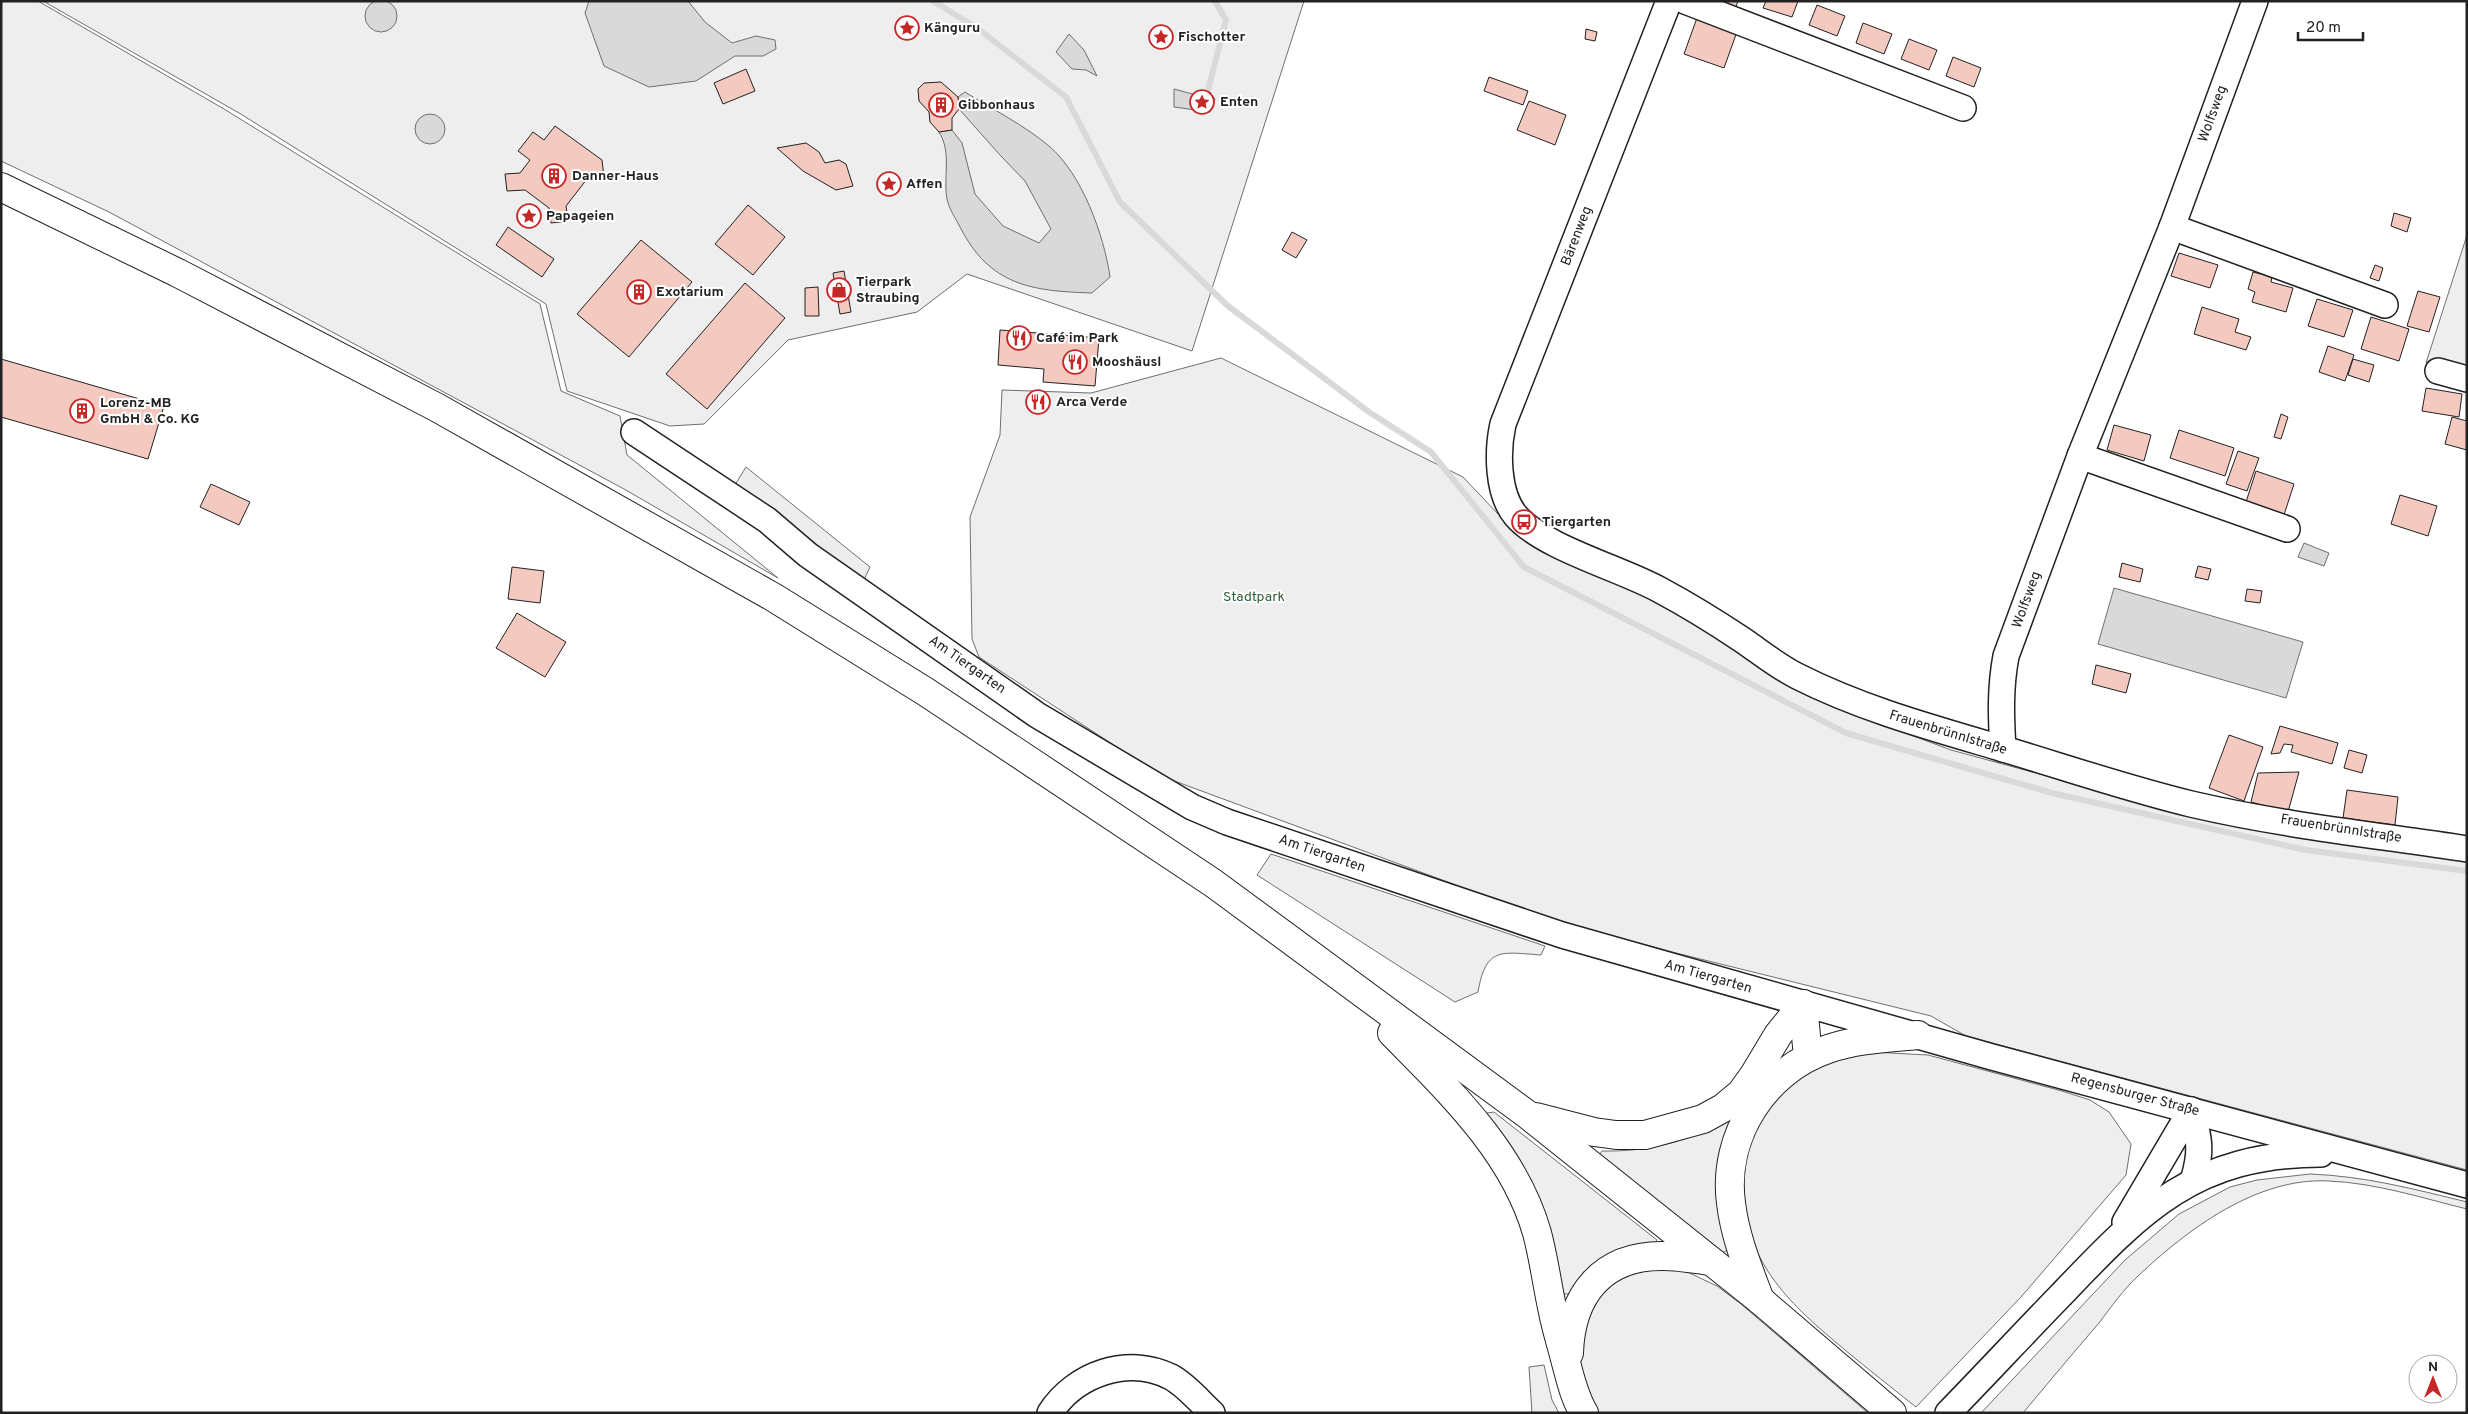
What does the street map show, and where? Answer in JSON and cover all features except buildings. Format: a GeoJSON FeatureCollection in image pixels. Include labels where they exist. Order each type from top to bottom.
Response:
{"type":"FeatureCollection","features":[{"type":"Feature","properties":{"kind":"main road"},"geometry":{"type":"LineString","coordinates":[[1,186],[178,273],[436,407],[773,597],[926,692],[1213,883],[1528,1115],[1760,1300],[1892,1413]]}},
{"type":"Feature","properties":{"kind":"main road"},"geometry":{"type":"LineString","coordinates":[[1329,970],[1456,1097],[1506,1167],[1525,1199],[1537,1232],[1553,1312],[1569,1372],[1584,1413]]}},
{"type":"Feature","properties":{"kind":"main road"},"geometry":{"type":"LineString","coordinates":[[1528,1115],[1616,1135],[1645,1135],[1703,1119],[1723,1108],[1741,1093],[1778,1035],[1803,1004]]}},
{"type":"Feature","properties":{"kind":"main road"},"geometry":{"type":"LineString","coordinates":[[1803,1004],[1808,1057]]}},
{"type":"Feature","properties":{"kind":"main road"},"geometry":{"type":"LineString","coordinates":[[1760,1300],[1737,1238],[1730,1201],[1730,1168],[1734,1144],[1744,1120],[1772,1084],[1808,1057],[1830,1049],[1878,1038],[1918,1035]]}},
{"type":"Feature","properties":{"kind":"main road"},"geometry":{"type":"LineString","coordinates":[[1569,1372],[1570,1334],[1573,1318],[1588,1289],[1603,1274],[1637,1258],[1664,1256],[1710,1261]]}},
{"type":"Feature","properties":{"kind":"street","name":"Bärenweg"},"geometry":{"type":"LineString","coordinates":[[1501,473],[1498,449],[1503,424],[1669,1]]}},
{"type":"Feature","properties":{"kind":"street"},"geometry":{"type":"LineString","coordinates":[[1685,1],[1963,108]]}},
{"type":"Feature","properties":{"kind":"street","name":"Wolfsweg"},"geometry":{"type":"LineString","coordinates":[[2003,749],[2000,709],[2002,677],[2006,656],[2080,456],[2172,227],[2255,1]]}},
{"type":"Feature","properties":{"kind":"street"},"geometry":{"type":"LineString","coordinates":[[2172,227],[2385,305]]}},
{"type":"Feature","properties":{"kind":"street"},"geometry":{"type":"LineString","coordinates":[[2438,371],[2467,379]]}},
{"type":"Feature","properties":{"kind":"street","name":"Am Tiergarten"},"geometry":{"type":"LineString","coordinates":[[634,432],[767,520],[808,555],[934,641],[1037,715],[1192,807],[1227,822],[1562,935],[1803,1004]]}},
{"type":"Feature","properties":{"kind":"street"},"geometry":{"type":"LineString","coordinates":[[2080,456],[2286,529]]}},
{"type":"Feature","properties":{"kind":"street","name":"Frauenbrünnlstraße"},"geometry":{"type":"LineString","coordinates":[[1501,473],[1506,496],[1515,515],[1546,539],[1672,596],[1706,616],[1794,675],[1847,699],[1901,719],[2190,804],[2247,815],[2467,849]]}},
{"type":"Feature","properties":{"kind":"street","name":"Regensburger Straße"},"geometry":{"type":"LineString","coordinates":[[1803,1004],[2351,1155],[2467,1185]]}},
{"type":"Feature","properties":{"kind":"street"},"geometry":{"type":"LineString","coordinates":[[2191,1110],[2200,1139],[2200,1149],[2193,1181]]}},
{"type":"Feature","properties":{"kind":"street"},"geometry":{"type":"LineString","coordinates":[[2119,1234],[2191,1110]]}},
{"type":"Feature","properties":{"kind":"street"},"geometry":{"type":"LineString","coordinates":[[1948,1413],[2119,1234],[2158,1202],[2193,1181],[2234,1164],[2299,1154],[2351,1155]]}},
{"type":"Feature","properties":{"kind":"street"},"geometry":{"type":"LineString","coordinates":[[1050,1413],[1059,1399],[1085,1378],[1113,1368],[1146,1369],[1172,1378],[1212,1413]]}},
{"type":"Feature","properties":{"kind":"green space"},"geometry":{"type":"Polygon","coordinates":[[[1,1],[38,1],[224,109],[540,304],[561,391],[620,416],[627,455],[778,578],[624,489],[109,212],[1,161],[1,1]]]}},
{"type":"Feature","properties":{"kind":"green space"},"geometry":{"type":"Polygon","coordinates":[[[43,1],[1304,1],[1192,351],[967,274],[917,312],[788,340],[704,424],[670,426],[567,391],[546,304],[239,113],[43,1]]]}},
{"type":"Feature","properties":{"kind":"green space"},"geometry":{"type":"Polygon","coordinates":[[[2467,235],[2467,373],[2426,363],[2467,235]]]}},
{"type":"Feature","properties":{"kind":"green space","name":"Stadtpark"},"geometry":{"type":"Polygon","coordinates":[[[1221,358],[1463,477],[1516,533],[1549,554],[1647,596],[1820,701],[1951,750],[2106,792],[2467,856],[2467,1170],[1966,1036],[1931,1016],[1676,953],[1545,918],[1161,776],[979,657],[972,639],[970,517],[1000,435],[1002,390],[1091,393],[1221,358]]]}},
{"type":"Feature","properties":{"kind":"green space"},"geometry":{"type":"Polygon","coordinates":[[[1271,854],[1545,946],[1541,955],[1515,953],[1497,956],[1485,967],[1478,992],[1455,1002],[1257,875],[1271,854]]]}},
{"type":"Feature","properties":{"kind":"green space"},"geometry":{"type":"Polygon","coordinates":[[[1872,1052],[1928,1055],[2090,1100],[2109,1112],[2131,1144],[2126,1175],[2021,1297],[1916,1407],[1825,1333],[1790,1299],[1774,1281],[1762,1261],[1752,1239],[1746,1216],[1743,1179],[1744,1160],[1748,1143],[1783,1091],[1794,1080],[1814,1068],[1849,1056],[1872,1052]]]}},
{"type":"Feature","properties":{"kind":"green space"},"geometry":{"type":"Polygon","coordinates":[[[1494,1112],[1657,1240],[1653,1246],[1570,1294],[1563,1294],[1553,1241],[1485,1120],[1487,1113],[1494,1112]]]}},
{"type":"Feature","properties":{"kind":"green space"},"geometry":{"type":"Polygon","coordinates":[[[1727,1120],[1730,1123],[1720,1155],[1718,1171],[1721,1218],[1728,1250],[1722,1253],[1599,1155],[1602,1151],[1635,1150],[1682,1140],[1727,1120]]]}},
{"type":"Feature","properties":{"kind":"green space"},"geometry":{"type":"Polygon","coordinates":[[[2310,1174],[2350,1177],[2408,1188],[2467,1202],[2467,1209],[2381,1188],[2329,1181],[2302,1182],[2250,1197],[2225,1209],[2201,1224],[2138,1276],[2023,1413],[1981,1413],[2125,1260],[2179,1214],[2230,1187],[2257,1180],[2310,1174]]]}},
{"type":"Feature","properties":{"kind":"green space"},"geometry":{"type":"Polygon","coordinates":[[[1679,1268],[1717,1286],[1741,1304],[1868,1413],[1597,1413],[1582,1380],[1579,1357],[1585,1314],[1613,1281],[1634,1270],[1679,1268]]]}},
{"type":"Feature","properties":{"kind":"green space"},"geometry":{"type":"Polygon","coordinates":[[[1544,1365],[1552,1400],[1559,1413],[1532,1413],[1529,1367],[1544,1365]]]}},
{"type":"Feature","properties":{"kind":"shaded area"},"geometry":{"type":"Polygon","coordinates":[[[381,0],[387,1],[392,5],[396,10],[396,22],[392,27],[387,31],[381,32],[375,31],[370,27],[366,22],[365,16],[366,10],[370,5],[375,1],[381,0]]]}},
{"type":"Feature","properties":{"kind":"shaded area"},"geometry":{"type":"Polygon","coordinates":[[[589,1],[688,1],[705,22],[732,43],[756,36],[775,40],[776,49],[763,56],[735,56],[696,81],[649,87],[604,66],[585,13],[589,1]]]}},
{"type":"Feature","properties":{"kind":"shaded area"},"geometry":{"type":"Polygon","coordinates":[[[1069,34],[1084,50],[1097,76],[1086,70],[1072,69],[1056,52],[1069,34]]]}},
{"type":"Feature","properties":{"kind":"shaded area"},"geometry":{"type":"Polygon","coordinates":[[[1174,89],[1196,95],[1208,90],[1215,99],[1210,112],[1174,107],[1174,89]]]}},
{"type":"Feature","properties":{"kind":"shaded area"},"geometry":{"type":"Polygon","coordinates":[[[965,92],[1039,138],[1061,158],[1072,172],[1097,224],[1110,277],[1092,293],[1050,290],[1032,287],[1015,281],[999,273],[985,262],[972,247],[948,203],[945,148],[939,132],[952,130],[962,143],[975,194],[1003,226],[1039,243],[1051,229],[1025,181],[959,109],[958,97],[965,92]]]}},
{"type":"Feature","properties":{"kind":"shaded area"},"geometry":{"type":"Polygon","coordinates":[[[430,114],[441,118],[445,129],[441,140],[430,144],[419,140],[415,129],[419,118],[430,114]]]}},
{"type":"Feature","properties":{"kind":"shaded area"},"geometry":{"type":"Polygon","coordinates":[[[746,467],[870,567],[861,586],[733,488],[746,467]]]}},
{"type":"Feature","properties":{"kind":"shaded area"},"geometry":{"type":"Polygon","coordinates":[[[2304,543],[2329,553],[2324,566],[2298,557],[2304,543]]]}},
{"type":"Feature","properties":{"kind":"shaded area"},"geometry":{"type":"Polygon","coordinates":[[[2114,588],[2303,642],[2286,698],[2098,644],[2114,588]]]}},
{"type":"Feature","properties":{"kind":"waterway"},"geometry":{"type":"LineString","coordinates":[[933,1],[977,28],[1066,97],[1120,202],[1228,306],[1369,412],[1431,452],[1524,567],[1846,733],[2052,793],[2306,850],[2467,871]]}},
{"type":"Feature","properties":{"kind":"waterway"},"geometry":{"type":"LineString","coordinates":[[1208,90],[1226,20],[1215,1]]}},
{"type":"Feature","properties":{"kind":"place","name":"Känguru"},"geometry":{"type":"Point","coordinates":[907,28]}},
{"type":"Feature","properties":{"kind":"place","name":"Fischotter"},"geometry":{"type":"Point","coordinates":[1161,37]}},
{"type":"Feature","properties":{"kind":"place","name":"Enten"},"geometry":{"type":"Point","coordinates":[1202,102]}},
{"type":"Feature","properties":{"kind":"place","name":"Gibbonhaus"},"geometry":{"type":"Point","coordinates":[941,105]}},
{"type":"Feature","properties":{"kind":"place","name":"Danner-Haus"},"geometry":{"type":"Point","coordinates":[554,176]}},
{"type":"Feature","properties":{"kind":"place","name":"Affen"},"geometry":{"type":"Point","coordinates":[889,184]}},
{"type":"Feature","properties":{"kind":"place","name":"Papageien"},"geometry":{"type":"Point","coordinates":[529,216]}},
{"type":"Feature","properties":{"kind":"place","name":"Tierpark Straubing"},"geometry":{"type":"Point","coordinates":[839,290]}},
{"type":"Feature","properties":{"kind":"place","name":"Exotarium"},"geometry":{"type":"Point","coordinates":[639,292]}},
{"type":"Feature","properties":{"kind":"place","name":"Café im Park"},"geometry":{"type":"Point","coordinates":[1019,338]}},
{"type":"Feature","properties":{"kind":"place","name":"Mooshäusl"},"geometry":{"type":"Point","coordinates":[1075,362]}},
{"type":"Feature","properties":{"kind":"place","name":"Arca Verde"},"geometry":{"type":"Point","coordinates":[1038,402]}},
{"type":"Feature","properties":{"kind":"place","name":"Lorenz-MB GmbH & Co. KG"},"geometry":{"type":"Point","coordinates":[82,411]}},
{"type":"Feature","properties":{"kind":"place","name":"Tiergarten"},"geometry":{"type":"Point","coordinates":[1524,522]}}]}
